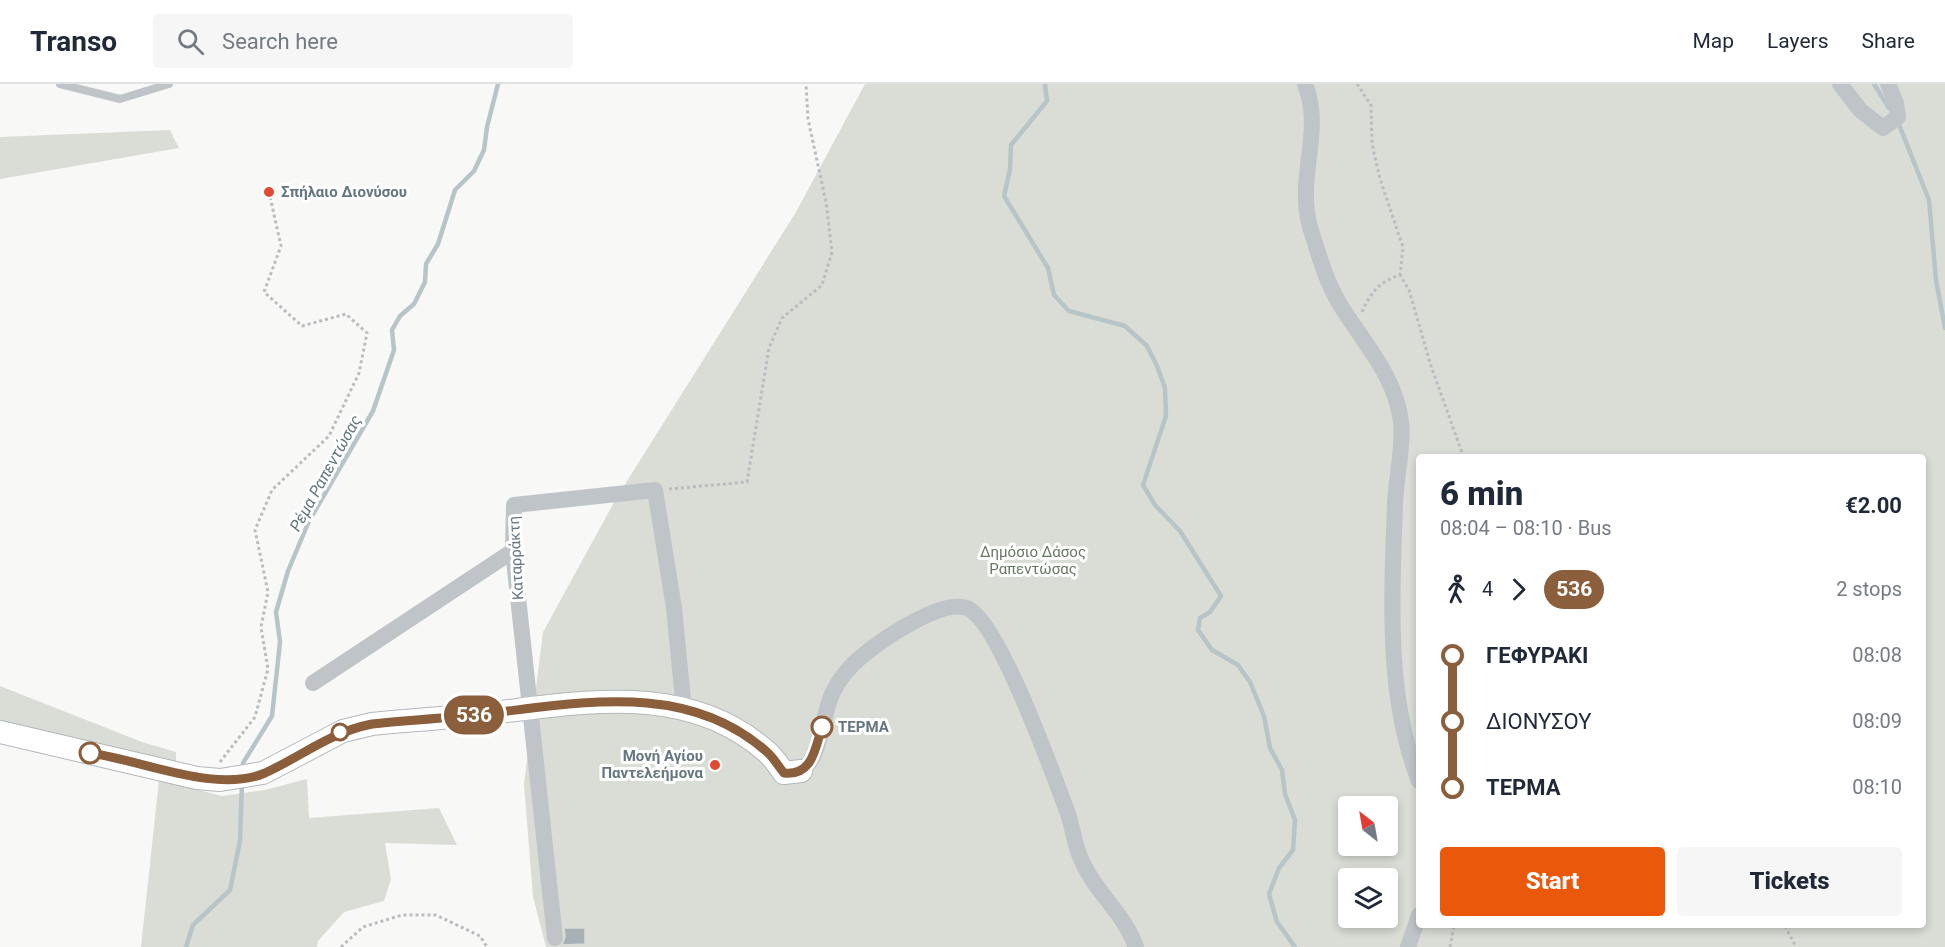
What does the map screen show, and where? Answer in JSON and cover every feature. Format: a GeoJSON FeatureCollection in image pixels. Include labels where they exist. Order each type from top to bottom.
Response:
{"type":"FeatureCollection","features":[{"type":"Feature","properties":{"kind":"street"},"geometry":{"type":"LineString","coordinates":[[1305,84],[1314,125],[1305,177],[1309,223],[1332,289],[1396,394],[1401,423],[1395,502],[1393,633],[1401,714],[1416,770]]}},
{"type":"Feature","properties":{"kind":"street"},"geometry":{"type":"LineString","coordinates":[[1840,84],[1860,110],[1883,128],[1898,117],[1888,84]]}},
{"type":"Feature","properties":{"kind":"street","name":"Καταρράκτη"},"geometry":{"type":"LineString","coordinates":[[555,938],[513,551],[513,505],[655,490]]}},
{"type":"Feature","properties":{"kind":"street"},"geometry":{"type":"LineString","coordinates":[[655,490],[674,608],[684,710]]}},
{"type":"Feature","properties":{"kind":"street"},"geometry":{"type":"LineString","coordinates":[[314,683],[513,551]]}},
{"type":"Feature","properties":{"kind":"street"},"geometry":{"type":"LineString","coordinates":[[0,732],[213,780],[263,774],[324,740],[352,728],[613,700],[655,703],[718,722],[752,740],[768,752],[784,773],[801,771],[811,762],[832,694],[856,661],[912,622],[944,609],[968,608],[981,618],[1005,661],[1060,794],[1082,860],[1107,900],[1124,920],[1136,947]]}},
{"type":"Feature","properties":{"kind":"street"},"geometry":{"type":"LineString","coordinates":[[1408,947],[1416,924]]}},
{"type":"Feature","properties":{"kind":"lane"},"geometry":{"type":"LineString","coordinates":[[60,84],[120,99],[169,84]]}},
{"type":"Feature","properties":{"kind":"path"},"geometry":{"type":"LineString","coordinates":[[655,490],[747,482],[769,348],[782,318],[822,285],[832,252],[826,202],[808,119],[806,84]]}},
{"type":"Feature","properties":{"kind":"path"},"geometry":{"type":"LineString","coordinates":[[1357,84],[1371,105],[1372,144],[1380,179],[1403,247],[1400,275],[1409,290],[1431,366],[1463,454]]}},
{"type":"Feature","properties":{"kind":"path"},"geometry":{"type":"LineString","coordinates":[[213,780],[255,717],[268,669],[261,627],[268,592],[255,530],[272,490],[329,436],[359,373],[367,333],[346,314],[302,326],[264,292],[281,246],[269,192]]}},
{"type":"Feature","properties":{"kind":"path"},"geometry":{"type":"LineString","coordinates":[[1356,328],[1370,295],[1383,281],[1400,275]]}},
{"type":"Feature","properties":{"kind":"path"},"geometry":{"type":"LineString","coordinates":[[341,947],[363,927],[402,915],[436,915],[480,936],[487,947]]}},
{"type":"Feature","properties":{"kind":"path"},"geometry":{"type":"LineString","coordinates":[[1450,947],[1454,928]]}},
{"type":"Feature","properties":{"kind":"path"},"geometry":{"type":"LineString","coordinates":[[1786,928],[1796,947]]}},
{"type":"Feature","properties":{"kind":"green space","name":"Δημόσιο Δάσος Ραπεντώσας"},"geometry":{"type":"Polygon","coordinates":[[[865,84],[1945,84],[1945,947],[546,947],[533,897],[524,784],[543,632],[617,497],[796,212],[865,84]]]}},
{"type":"Feature","properties":{"kind":"green space"},"geometry":{"type":"Polygon","coordinates":[[[170,130],[179,148],[0,179],[0,137],[170,130]]]}},
{"type":"Feature","properties":{"kind":"green space"},"geometry":{"type":"Polygon","coordinates":[[[0,686],[142,742],[176,752],[176,768],[0,721],[0,686]]]}},
{"type":"Feature","properties":{"kind":"green space"},"geometry":{"type":"Polygon","coordinates":[[[307,779],[309,818],[439,808],[457,845],[385,843],[391,879],[384,901],[344,912],[318,941],[317,947],[141,947],[159,780],[222,796],[265,790],[307,779]]]}},
{"type":"Feature","properties":{"kind":"building"},"geometry":{"type":"Polygon","coordinates":[[[564,928],[585,928],[585,944],[562,945],[565,937],[564,928]]]}},
{"type":"Feature","properties":{"kind":"waterway","name":"Ρέμα Ραπεντώσας"},"geometry":{"type":"LineString","coordinates":[[243,771],[243,763],[272,716],[280,642],[276,612],[288,571],[309,521],[373,411],[394,350],[392,330],[400,316],[414,304],[425,282],[426,264],[438,244],[455,190],[474,171],[484,150],[487,127],[498,84]]}},
{"type":"Feature","properties":{"kind":"waterway","name":"Ρέμα Ραπεντώσας"},"geometry":{"type":"LineString","coordinates":[[1045,84],[1047,101],[1011,145],[1010,169],[1004,196],[1048,268],[1054,295],[1069,311],[1125,326],[1147,346],[1157,366],[1165,388],[1166,416],[1143,485],[1155,505],[1180,531],[1221,596],[1210,612],[1200,618],[1198,630],[1212,650],[1238,665],[1250,682],[1264,716],[1270,748],[1282,770],[1285,794],[1295,820],[1293,850],[1279,868],[1269,894],[1277,922],[1295,947]]}},
{"type":"Feature","properties":{"kind":"waterway"},"geometry":{"type":"LineString","coordinates":[[1874,84],[1889,108]]}},
{"type":"Feature","properties":{"kind":"waterway"},"geometry":{"type":"LineString","coordinates":[[1898,122],[1929,200],[1936,280],[1945,328]]}},
{"type":"Feature","properties":{"kind":"waterway","name":"Ρέμα Ραπεντώσας"},"geometry":{"type":"LineString","coordinates":[[186,947],[193,925],[230,890],[240,841],[242,782]]}},
{"type":"Feature","properties":{"kind":"bus line","name":"536"},"geometry":{"type":"LineString","coordinates":[[90,753],[196,778],[220,780],[263,774],[343,731],[372,724],[497,713],[586,702],[629,700],[666,705],[718,722],[752,740],[768,752],[784,773],[790,774],[801,771],[811,762],[822,727]]}},
{"type":"Feature","properties":{"kind":"place","name":"Σπήλαιο Διονύσου"},"geometry":{"type":"Point","coordinates":[269,192]}},
{"type":"Feature","properties":{"kind":"place","name":"ΤΕΡΜΑ"},"geometry":{"type":"Point","coordinates":[822,727]}},
{"type":"Feature","properties":{"kind":"place","name":"Μονή Αγίου Παντελεήμονα"},"geometry":{"type":"Point","coordinates":[715,765]}}]}
